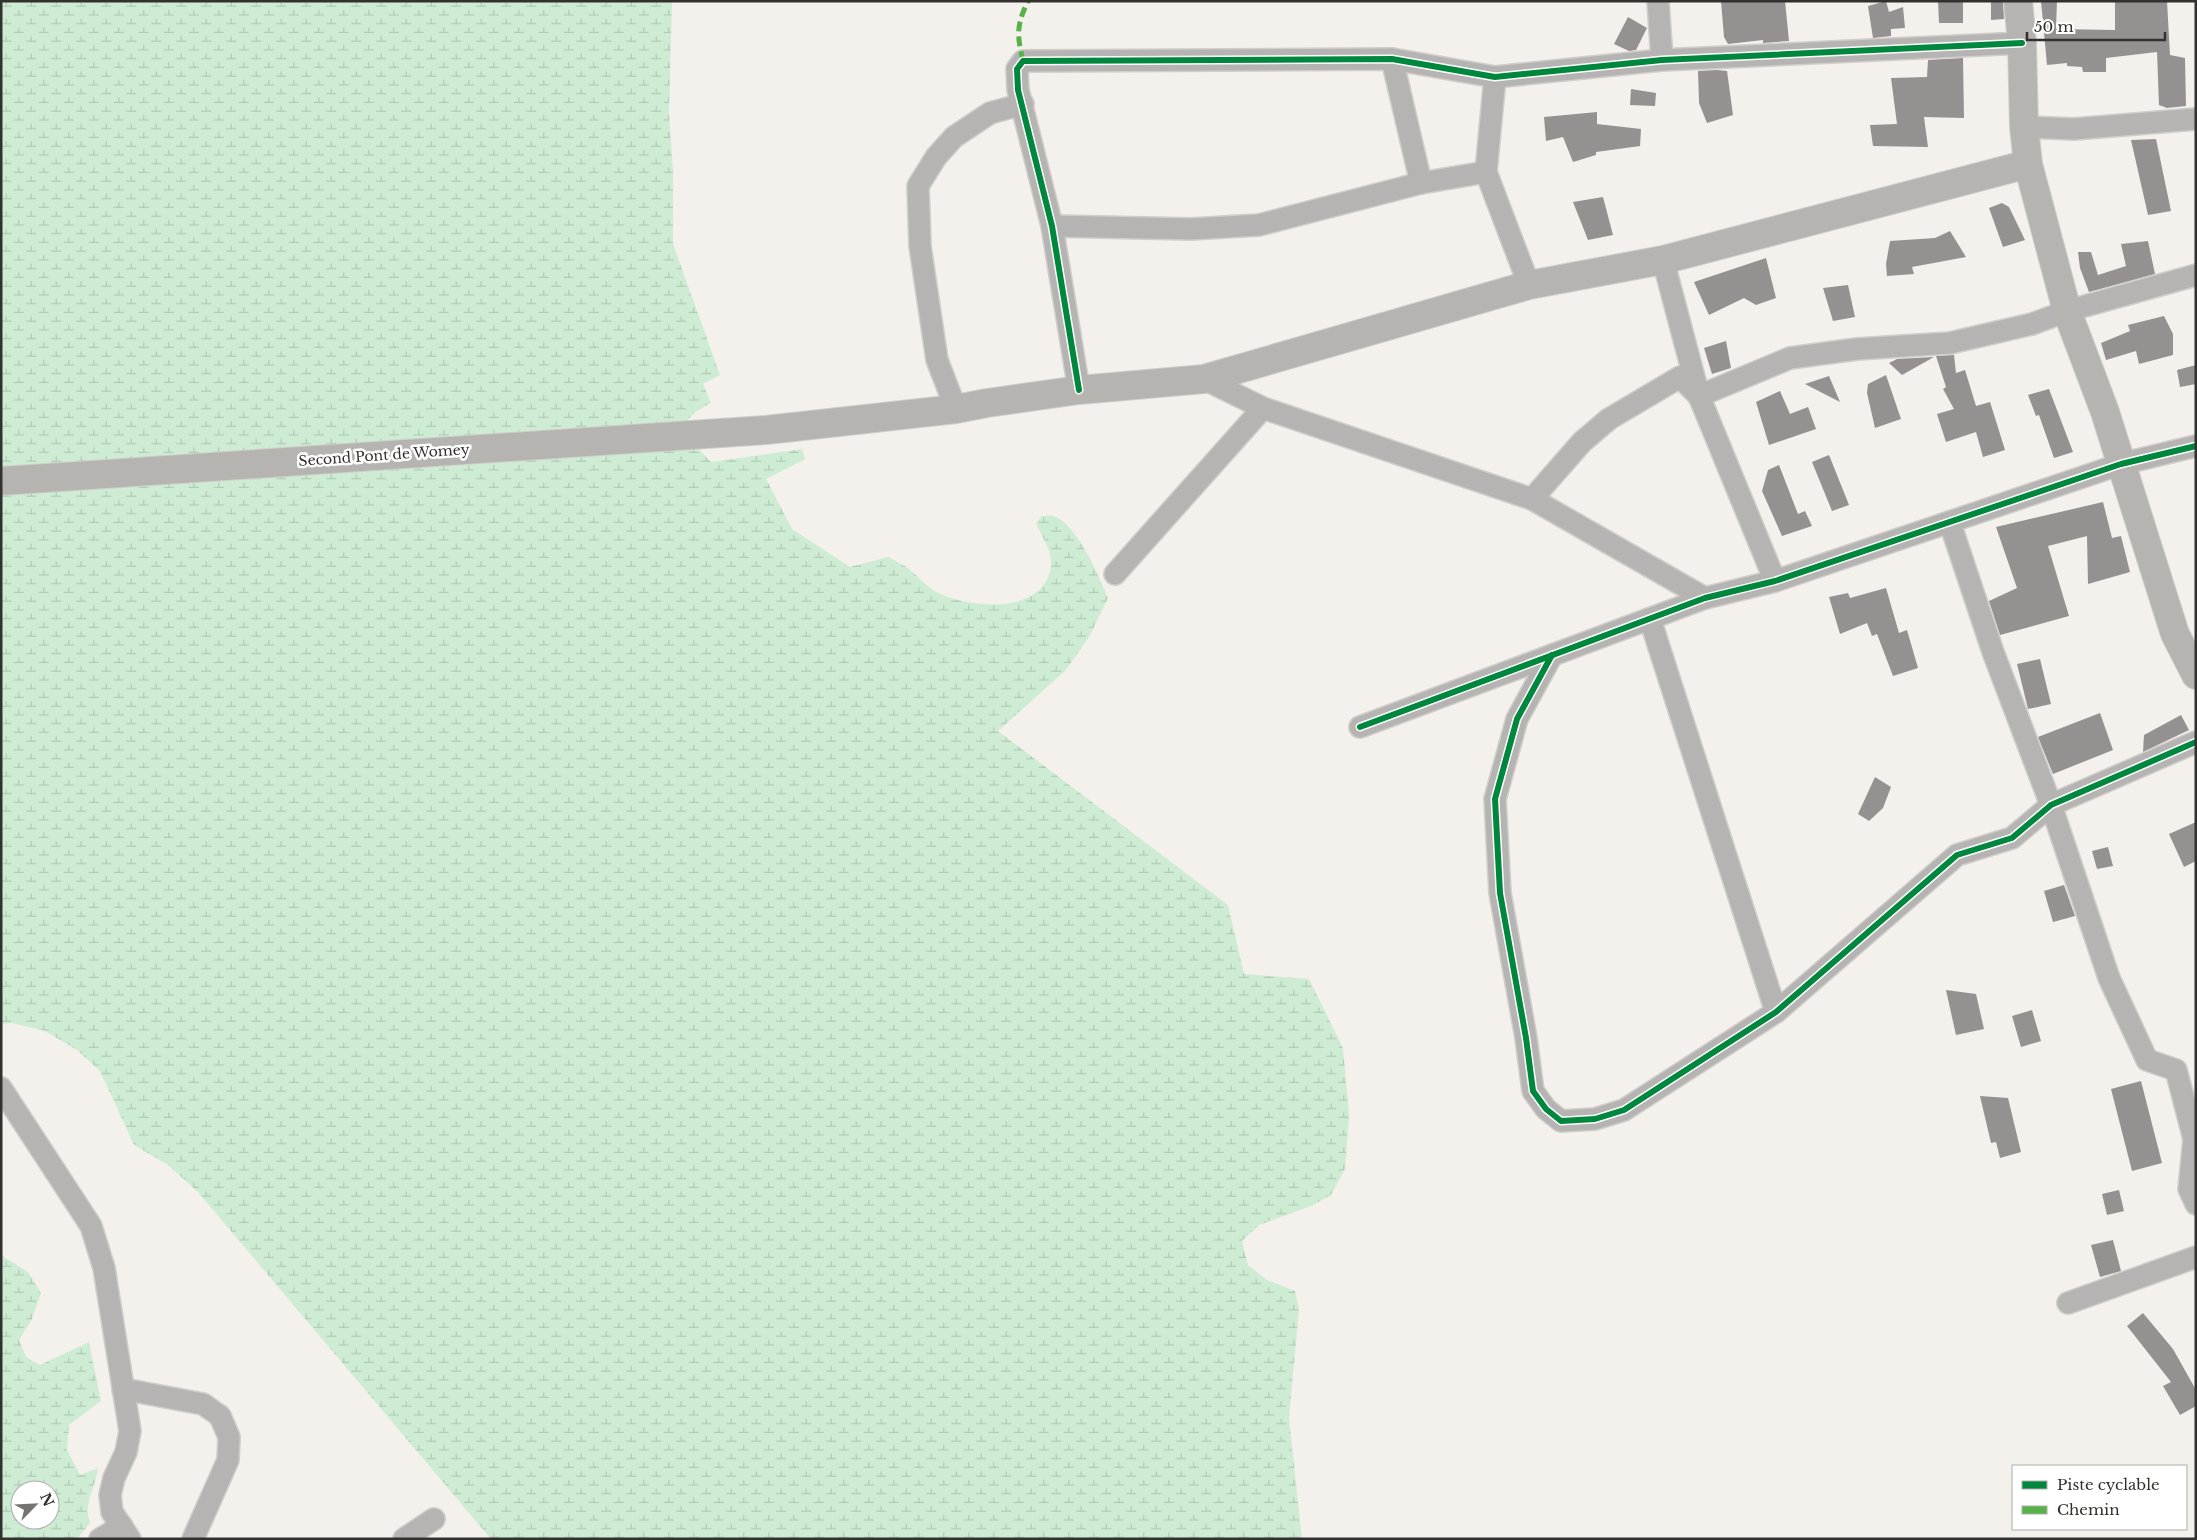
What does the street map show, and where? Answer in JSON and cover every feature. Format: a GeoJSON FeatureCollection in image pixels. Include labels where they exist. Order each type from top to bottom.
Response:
{"type":"FeatureCollection","features":[{"type":"Feature","properties":{"kind":"main road"},"geometry":{"type":"LineString","coordinates":[[2018,1],[2022,43],[2024,127],[2028,164],[2067,310],[2105,412],[2120,464],[2176,634],[2196,675]]}},
{"type":"Feature","properties":{"kind":"main road","name":"Second Pont de Womey"},"geometry":{"type":"LineString","coordinates":[[1,481],[766,430],[956,409],[1078,390],[1204,379],[1530,285],[1663,260],[2028,164]]}},
{"type":"Feature","properties":{"kind":"street"},"geometry":{"type":"LineString","coordinates":[[1658,1],[1662,60]]}},
{"type":"Feature","properties":{"kind":"street"},"geometry":{"type":"LineString","coordinates":[[1078,390],[1052,226],[1018,90],[1017,69],[1023,62],[1392,58],[1495,76],[1662,60],[2022,43]]}},
{"type":"Feature","properties":{"kind":"street"},"geometry":{"type":"LineString","coordinates":[[1392,58],[1421,183]]}},
{"type":"Feature","properties":{"kind":"street"},"geometry":{"type":"LineString","coordinates":[[1495,76],[1486,172],[1530,285]]}},
{"type":"Feature","properties":{"kind":"street"},"geometry":{"type":"LineString","coordinates":[[956,409],[937,360],[920,246],[918,186],[936,157],[954,137],[990,113],[1023,104]]}},
{"type":"Feature","properties":{"kind":"street"},"geometry":{"type":"LineString","coordinates":[[2024,127],[2074,129],[2196,119]]}},
{"type":"Feature","properties":{"kind":"street"},"geometry":{"type":"LineString","coordinates":[[1052,226],[1191,229],[1259,225],[1421,183],[1486,172]]}},
{"type":"Feature","properties":{"kind":"street"},"geometry":{"type":"LineString","coordinates":[[1663,260],[1699,396],[1775,581]]}},
{"type":"Feature","properties":{"kind":"street"},"geometry":{"type":"LineString","coordinates":[[1699,396],[1790,358],[1857,350],[1950,343],[2032,324],[2067,310],[2196,276]]}},
{"type":"Feature","properties":{"kind":"street"},"geometry":{"type":"LineString","coordinates":[[1532,499],[1582,442],[1609,419],[1680,377],[1699,396]]}},
{"type":"Feature","properties":{"kind":"street"},"geometry":{"type":"LineString","coordinates":[[1204,379],[1263,408],[1532,499],[1705,598]]}},
{"type":"Feature","properties":{"kind":"street"},"geometry":{"type":"LineString","coordinates":[[1115,574],[1263,408]]}},
{"type":"Feature","properties":{"kind":"street"},"geometry":{"type":"LineString","coordinates":[[1360,727],[1705,598],[1775,581],[2120,464],[2196,446]]}},
{"type":"Feature","properties":{"kind":"street"},"geometry":{"type":"LineString","coordinates":[[1950,523],[1993,652],[2051,804],[2109,978],[2147,1060],[2176,1070],[2194,1139],[2189,1189],[2196,1204]]}},
{"type":"Feature","properties":{"kind":"street"},"geometry":{"type":"LineString","coordinates":[[1650,619],[1776,1012]]}},
{"type":"Feature","properties":{"kind":"street"},"geometry":{"type":"LineString","coordinates":[[1552,655],[1517,719],[1495,799],[1500,893],[1526,1038],[1533,1091],[1546,1109],[1561,1120],[1595,1119],[1624,1110],[1776,1012],[1957,855],[2012,838],[2051,804],[2196,742]]}},
{"type":"Feature","properties":{"kind":"street"},"geometry":{"type":"LineString","coordinates":[[1,1088],[91,1226],[104,1268],[130,1431],[126,1452],[114,1478],[110,1495],[112,1512],[126,1532],[100,1539]]}},
{"type":"Feature","properties":{"kind":"street"},"geometry":{"type":"LineString","coordinates":[[2068,1303],[2196,1257]]}},
{"type":"Feature","properties":{"kind":"street"},"geometry":{"type":"LineString","coordinates":[[123,1389],[204,1404],[220,1416],[229,1437],[228,1460],[193,1539]]}},
{"type":"Feature","properties":{"kind":"street"},"geometry":{"type":"LineString","coordinates":[[404,1539],[434,1519]]}},
{"type":"Feature","properties":{"kind":"green space"},"geometry":{"type":"Polygon","coordinates":[[[1,1],[672,1],[669,113],[673,170],[673,244],[720,375],[703,384],[711,403],[695,412],[679,429],[711,462],[802,449],[805,459],[766,479],[792,529],[850,567],[888,557],[908,568],[934,591],[968,602],[1004,604],[1021,600],[1035,593],[1045,582],[1051,566],[1048,549],[1036,523],[1042,516],[1052,516],[1062,521],[1079,539],[1108,598],[1089,637],[1066,670],[998,731],[1228,905],[1244,974],[1309,979],[1343,1048],[1349,1115],[1345,1169],[1331,1195],[1311,1206],[1259,1225],[1242,1241],[1248,1265],[1267,1280],[1295,1291],[1299,1309],[1289,1418],[1302,1539],[491,1539],[198,1192],[168,1165],[134,1145],[100,1071],[77,1050],[45,1031],[12,1023],[1,1024],[1,1]]]}},
{"type":"Feature","properties":{"kind":"green space"},"geometry":{"type":"Polygon","coordinates":[[[1,1255],[28,1272],[41,1293],[32,1319],[19,1340],[26,1357],[40,1365],[89,1342],[101,1401],[69,1425],[67,1450],[80,1475],[98,1468],[88,1508],[90,1523],[77,1539],[1,1539],[1,1255]]]}},
{"type":"Feature","properties":{"kind":"building"},"geometry":{"type":"Polygon","coordinates":[[[1721,1],[1785,1],[1789,41],[1763,43],[1763,40],[1728,44],[1724,37],[1721,1]]]}},
{"type":"Feature","properties":{"kind":"building"},"geometry":{"type":"Polygon","coordinates":[[[1886,1],[1889,12],[1903,7],[1905,28],[1891,29],[1891,36],[1873,38],[1868,6],[1886,1]]]}},
{"type":"Feature","properties":{"kind":"building"},"geometry":{"type":"Polygon","coordinates":[[[1938,1],[1963,1],[1963,23],[1939,23],[1938,1]]]}},
{"type":"Feature","properties":{"kind":"building"},"geometry":{"type":"Polygon","coordinates":[[[1991,1],[2003,1],[2004,19],[1991,20],[1991,1]]]}},
{"type":"Feature","properties":{"kind":"building"},"geometry":{"type":"Polygon","coordinates":[[[2041,1],[2057,1],[2056,29],[2115,30],[2115,1],[2167,1],[2170,55],[2185,58],[2186,106],[2167,108],[2159,105],[2157,52],[2106,58],[2106,72],[2083,72],[2082,67],[2067,66],[2067,63],[2047,65],[2041,1]]]}},
{"type":"Feature","properties":{"kind":"building"},"geometry":{"type":"Polygon","coordinates":[[[1628,17],[1647,28],[1636,50],[1629,51],[1614,44],[1628,17]]]}},
{"type":"Feature","properties":{"kind":"building"},"geometry":{"type":"Polygon","coordinates":[[[1963,58],[1964,118],[1924,117],[1928,147],[1873,146],[1870,125],[1897,124],[1891,78],[1927,77],[1928,60],[1963,58]]]}},
{"type":"Feature","properties":{"kind":"building"},"geometry":{"type":"Polygon","coordinates":[[[1698,71],[1727,71],[1733,115],[1707,123],[1699,103],[1698,71]]]}},
{"type":"Feature","properties":{"kind":"building"},"geometry":{"type":"Polygon","coordinates":[[[1631,89],[1656,93],[1655,106],[1630,105],[1631,89]]]}},
{"type":"Feature","properties":{"kind":"building"},"geometry":{"type":"Polygon","coordinates":[[[1597,112],[1597,124],[1641,129],[1640,146],[1596,152],[1596,155],[1573,162],[1563,137],[1546,141],[1544,117],[1597,112]]]}},
{"type":"Feature","properties":{"kind":"building"},"geometry":{"type":"Polygon","coordinates":[[[2156,139],[2171,211],[2148,215],[2131,140],[2156,139]]]}},
{"type":"Feature","properties":{"kind":"building"},"geometry":{"type":"Polygon","coordinates":[[[1603,197],[1613,235],[1588,240],[1573,202],[1603,197]]]}},
{"type":"Feature","properties":{"kind":"building"},"geometry":{"type":"Polygon","coordinates":[[[2002,203],[2009,207],[2025,240],[2003,247],[1989,208],[2002,203]]]}},
{"type":"Feature","properties":{"kind":"building"},"geometry":{"type":"Polygon","coordinates":[[[1950,231],[1966,257],[1912,267],[1914,274],[1887,276],[1886,264],[1890,241],[1935,238],[1950,231]]]}},
{"type":"Feature","properties":{"kind":"building"},"geometry":{"type":"Polygon","coordinates":[[[2148,241],[2155,274],[2089,292],[2080,268],[2078,252],[2091,252],[2098,275],[2126,266],[2121,244],[2148,241]]]}},
{"type":"Feature","properties":{"kind":"building"},"geometry":{"type":"Polygon","coordinates":[[[1766,258],[1776,298],[1756,305],[1744,298],[1709,315],[1694,282],[1766,258]]]}},
{"type":"Feature","properties":{"kind":"building"},"geometry":{"type":"Polygon","coordinates":[[[1848,285],[1855,317],[1833,321],[1823,288],[1848,285]]]}},
{"type":"Feature","properties":{"kind":"building"},"geometry":{"type":"Polygon","coordinates":[[[2164,316],[2173,334],[2173,355],[2139,364],[2136,351],[2106,360],[2101,343],[2130,331],[2128,325],[2164,316]]]}},
{"type":"Feature","properties":{"kind":"building"},"geometry":{"type":"Polygon","coordinates":[[[1726,341],[1731,368],[1712,374],[1704,348],[1726,341]]]}},
{"type":"Feature","properties":{"kind":"building"},"geometry":{"type":"Polygon","coordinates":[[[1954,355],[1956,373],[1965,370],[1976,406],[1990,402],[2005,450],[1983,457],[1976,432],[1946,442],[1937,414],[1954,409],[1943,389],[1946,387],[1936,356],[1954,355]]]}},
{"type":"Feature","properties":{"kind":"building"},"geometry":{"type":"Polygon","coordinates":[[[1934,357],[1902,375],[1889,363],[1897,359],[1934,357]]]}},
{"type":"Feature","properties":{"kind":"building"},"geometry":{"type":"Polygon","coordinates":[[[2196,365],[2196,384],[2180,387],[2177,370],[2196,365]]]}},
{"type":"Feature","properties":{"kind":"building"},"geometry":{"type":"Polygon","coordinates":[[[1886,375],[1901,419],[1875,428],[1867,393],[1868,384],[1886,375]]]}},
{"type":"Feature","properties":{"kind":"building"},"geometry":{"type":"Polygon","coordinates":[[[1829,376],[1840,402],[1805,384],[1829,376]]]}},
{"type":"Feature","properties":{"kind":"building"},"geometry":{"type":"Polygon","coordinates":[[[2049,389],[2073,452],[2054,458],[2039,415],[2036,416],[2028,395],[2049,389]]]}},
{"type":"Feature","properties":{"kind":"building"},"geometry":{"type":"Polygon","coordinates":[[[1780,391],[1790,414],[1808,407],[1816,429],[1769,445],[1756,402],[1780,391]]]}},
{"type":"Feature","properties":{"kind":"building"},"geometry":{"type":"Polygon","coordinates":[[[1829,455],[1849,505],[1832,511],[1812,462],[1829,455]]]}},
{"type":"Feature","properties":{"kind":"building"},"geometry":{"type":"Polygon","coordinates":[[[1779,465],[1798,514],[1805,511],[1812,526],[1782,536],[1762,491],[1768,470],[1779,465]]]}},
{"type":"Feature","properties":{"kind":"building"},"geometry":{"type":"Polygon","coordinates":[[[2103,502],[2112,538],[2121,536],[2130,572],[2088,584],[2087,536],[2048,546],[2069,616],[2000,635],[1989,601],[2017,588],[1996,527],[2103,502]]]}},
{"type":"Feature","properties":{"kind":"building"},"geometry":{"type":"Polygon","coordinates":[[[1886,588],[1899,633],[1907,630],[1918,668],[1893,676],[1877,634],[1872,636],[1867,623],[1840,634],[1829,597],[1848,593],[1850,598],[1886,588]]]}},
{"type":"Feature","properties":{"kind":"building"},"geometry":{"type":"Polygon","coordinates":[[[2040,659],[2051,704],[2028,709],[2017,664],[2040,659]]]}},
{"type":"Feature","properties":{"kind":"building"},"geometry":{"type":"Polygon","coordinates":[[[2100,713],[2113,750],[2053,774],[2038,737],[2100,713]]]}},
{"type":"Feature","properties":{"kind":"building"},"geometry":{"type":"Polygon","coordinates":[[[2181,715],[2189,730],[2143,752],[2144,735],[2181,715]]]}},
{"type":"Feature","properties":{"kind":"building"},"geometry":{"type":"Polygon","coordinates":[[[1875,777],[1891,787],[1883,808],[1869,821],[1858,814],[1875,777]]]}},
{"type":"Feature","properties":{"kind":"building"},"geometry":{"type":"Polygon","coordinates":[[[2196,822],[2196,861],[2184,867],[2169,834],[2196,822]]]}},
{"type":"Feature","properties":{"kind":"building"},"geometry":{"type":"Polygon","coordinates":[[[2108,847],[2113,866],[2097,869],[2092,851],[2108,847]]]}},
{"type":"Feature","properties":{"kind":"building"},"geometry":{"type":"Polygon","coordinates":[[[2064,885],[2075,916],[2053,922],[2044,891],[2064,885]]]}},
{"type":"Feature","properties":{"kind":"building"},"geometry":{"type":"Polygon","coordinates":[[[1946,990],[1976,994],[1984,1029],[1956,1035],[1946,990]]]}},
{"type":"Feature","properties":{"kind":"building"},"geometry":{"type":"Polygon","coordinates":[[[2032,1010],[2041,1041],[2021,1047],[2012,1016],[2032,1010]]]}},
{"type":"Feature","properties":{"kind":"building"},"geometry":{"type":"Polygon","coordinates":[[[2141,1081],[2162,1163],[2132,1171],[2111,1089],[2141,1081]]]}},
{"type":"Feature","properties":{"kind":"building"},"geometry":{"type":"Polygon","coordinates":[[[1980,1096],[2008,1098],[2021,1152],[2000,1158],[1996,1142],[1991,1143],[1980,1096]]]}},
{"type":"Feature","properties":{"kind":"building"},"geometry":{"type":"Polygon","coordinates":[[[2119,1190],[2124,1211],[2107,1215],[2102,1194],[2119,1190]]]}},
{"type":"Feature","properties":{"kind":"building"},"geometry":{"type":"Polygon","coordinates":[[[2113,1240],[2121,1271],[2100,1277],[2091,1245],[2113,1240]]]}},
{"type":"Feature","properties":{"kind":"building"},"geometry":{"type":"Polygon","coordinates":[[[2143,1313],[2173,1349],[2196,1390],[2196,1406],[2180,1415],[2163,1386],[2171,1382],[2127,1326],[2143,1313]]]}},
{"type":"Feature","properties":{"kind":"marked path"},"geometry":{"type":"LineString","coordinates":[[1023,61],[1019,31],[1021,17],[1028,1]]}},
{"type":"Feature","properties":{"kind":"cycle path"},"geometry":{"type":"LineString","coordinates":[[1079,390],[1052,226],[1018,90],[1017,69],[1023,61],[1392,59],[1495,77],[1662,60],[2022,43]]}},
{"type":"Feature","properties":{"kind":"cycle path"},"geometry":{"type":"LineString","coordinates":[[1360,727],[1705,598],[1775,581],[2121,464],[2196,446]]}},
{"type":"Feature","properties":{"kind":"cycle path"},"geometry":{"type":"LineString","coordinates":[[1552,655],[1517,719],[1495,799],[1500,893],[1526,1038],[1533,1091],[1546,1109],[1561,1121],[1595,1119],[1624,1110],[1776,1012],[1957,855],[2012,838],[2051,805],[2196,742]]}}]}
